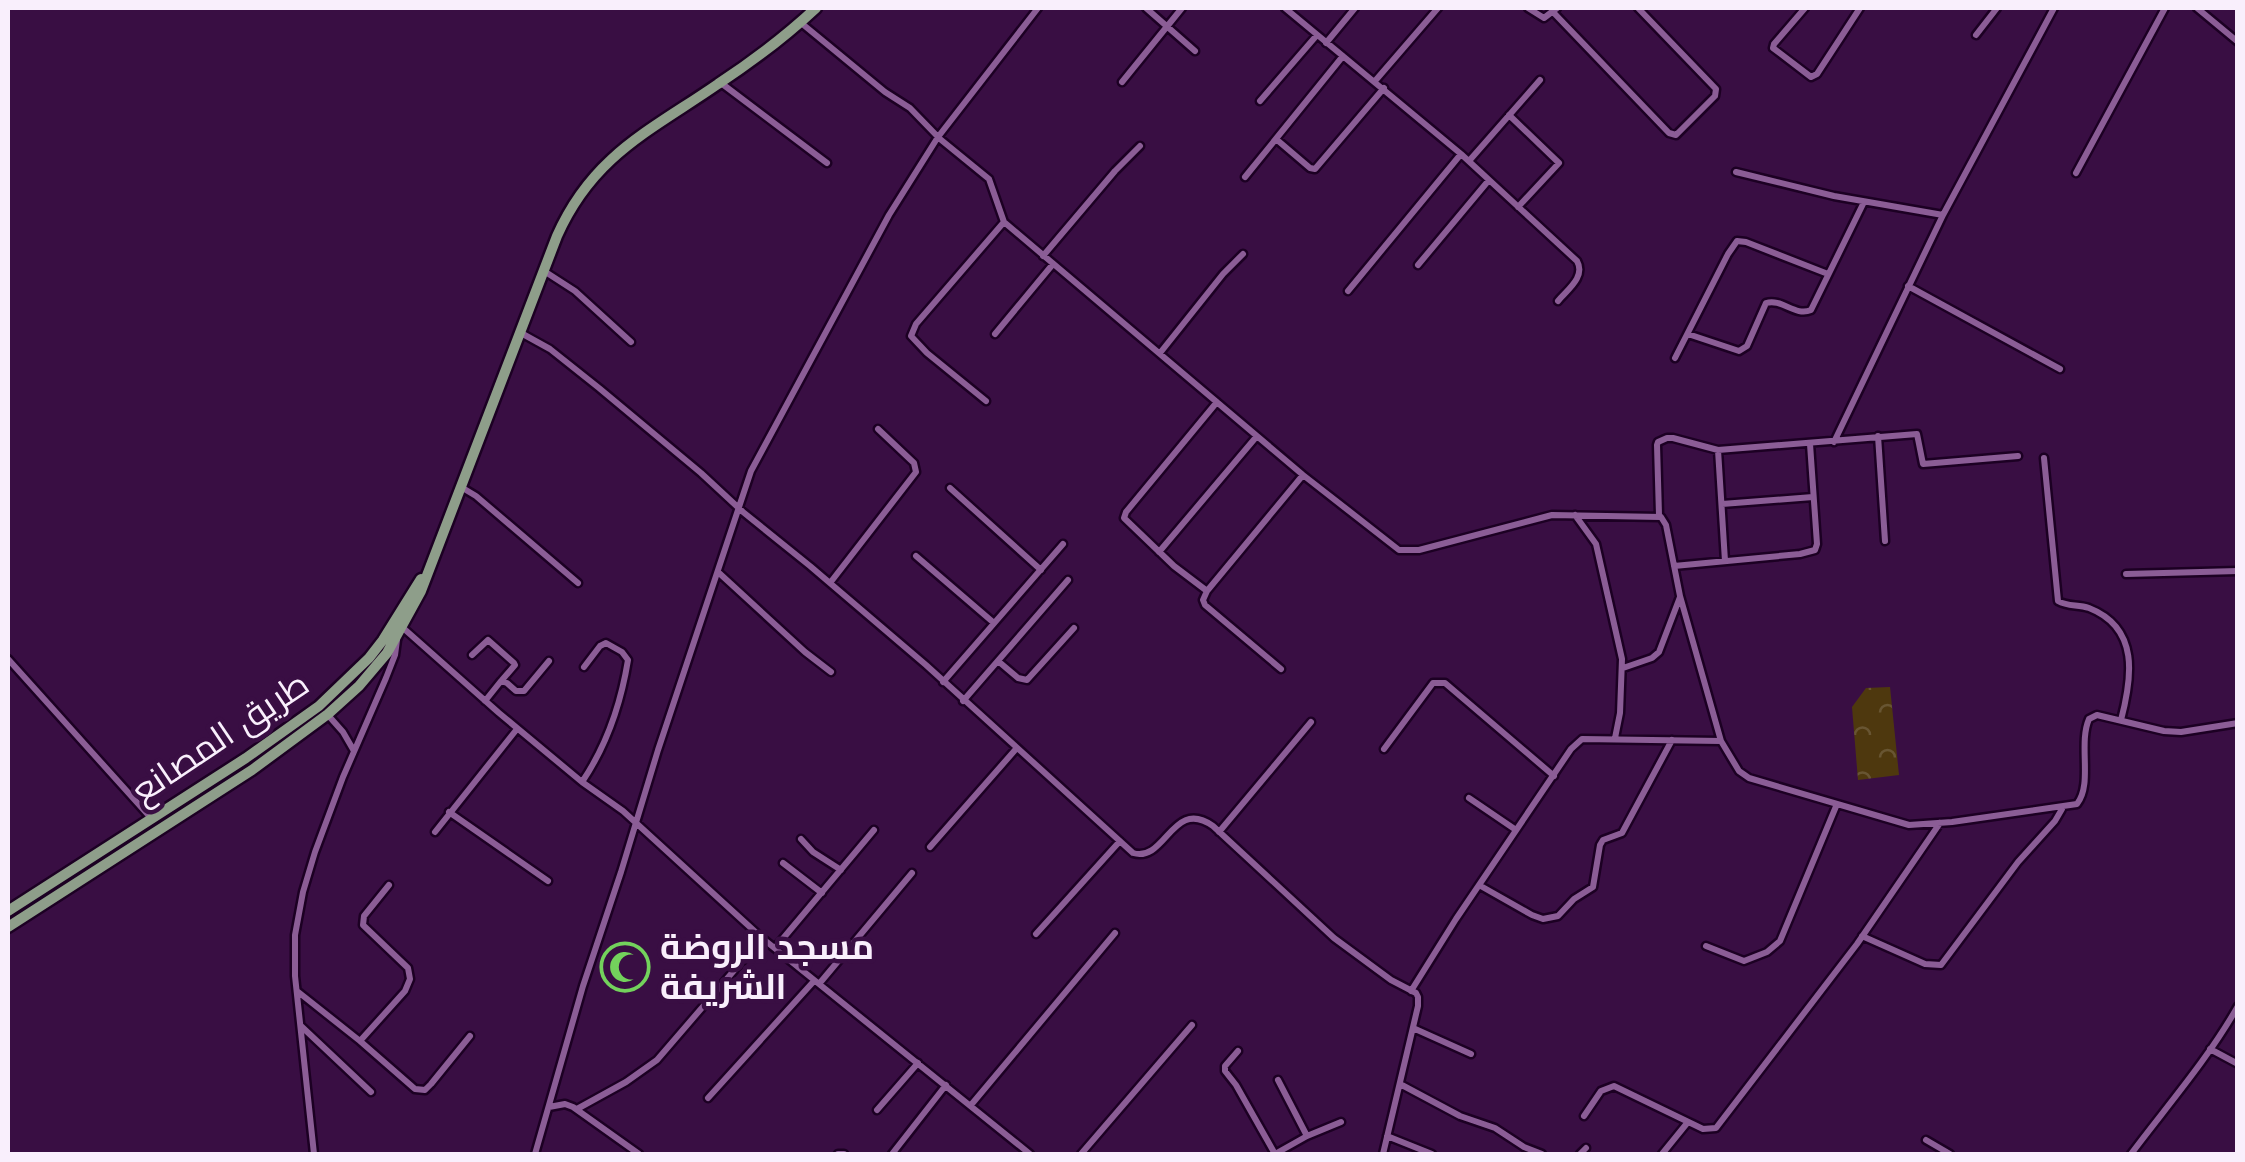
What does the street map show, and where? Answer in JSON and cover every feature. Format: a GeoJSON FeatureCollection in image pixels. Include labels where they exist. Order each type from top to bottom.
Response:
{"type":"FeatureCollection","features":[{"type":"Feature","properties":{"kind":"main road"},"geometry":{"type":"LineString","coordinates":[[323,710],[372,671],[418,598],[574,203],[599,170],[649,129],[721,83],[816,8]]}},
{"type":"Feature","properties":{"kind":"main road","name":"طريق المصانع"},"geometry":{"type":"LineString","coordinates":[[8,926],[276,754],[323,710],[369,658],[428,570]]}},
{"type":"Feature","properties":{"kind":"main road","name":"طريق المصانع"},"geometry":{"type":"LineString","coordinates":[[8,910],[323,710]]}},
{"type":"Feature","properties":{"kind":"street"},"geometry":{"type":"LineString","coordinates":[[535,1154],[582,986],[751,471],[888,215],[938,137],[1038,8]]}},
{"type":"Feature","properties":{"kind":"street"},"geometry":{"type":"LineString","coordinates":[[1146,8],[1195,51]]}},
{"type":"Feature","properties":{"kind":"street"},"geometry":{"type":"LineString","coordinates":[[1122,82],[1182,8]]}},
{"type":"Feature","properties":{"kind":"street"},"geometry":{"type":"LineString","coordinates":[[1285,8],[1461,154],[1580,266],[1580,275],[1558,301]]}},
{"type":"Feature","properties":{"kind":"street"},"geometry":{"type":"LineString","coordinates":[[1326,43],[1355,8]]}},
{"type":"Feature","properties":{"kind":"street"},"geometry":{"type":"LineString","coordinates":[[1375,81],[1438,8]]}},
{"type":"Feature","properties":{"kind":"street"},"geometry":{"type":"LineString","coordinates":[[1528,8],[1542,18],[1555,10],[1668,133],[1676,136],[1715,96],[1716,89],[1638,8]]}},
{"type":"Feature","properties":{"kind":"street"},"geometry":{"type":"LineString","coordinates":[[1804,8],[1773,46],[1811,76],[1818,74],[1860,8]]}},
{"type":"Feature","properties":{"kind":"street"},"geometry":{"type":"LineString","coordinates":[[1976,35],[1996,8]]}},
{"type":"Feature","properties":{"kind":"street"},"geometry":{"type":"LineString","coordinates":[[1834,442],[1943,216],[2054,8]]}},
{"type":"Feature","properties":{"kind":"street"},"geometry":{"type":"LineString","coordinates":[[2076,173],[2165,8]]}},
{"type":"Feature","properties":{"kind":"street"},"geometry":{"type":"LineString","coordinates":[[2197,8],[2236,39]]}},
{"type":"Feature","properties":{"kind":"street"},"geometry":{"type":"LineString","coordinates":[[800,22],[910,108],[991,181],[1004,222],[1302,475],[1404,552],[1552,515],[1659,516]]}},
{"type":"Feature","properties":{"kind":"street"},"geometry":{"type":"LineString","coordinates":[[1260,101],[1317,35]]}},
{"type":"Feature","properties":{"kind":"street"},"geometry":{"type":"LineString","coordinates":[[1246,177],[1343,56]]}},
{"type":"Feature","properties":{"kind":"street"},"geometry":{"type":"LineString","coordinates":[[1468,161],[1540,80]]}},
{"type":"Feature","properties":{"kind":"street"},"geometry":{"type":"LineString","coordinates":[[721,83],[826,163]]}},
{"type":"Feature","properties":{"kind":"street"},"geometry":{"type":"LineString","coordinates":[[1276,139],[1315,169],[1384,88]]}},
{"type":"Feature","properties":{"kind":"street"},"geometry":{"type":"LineString","coordinates":[[1509,115],[1559,163],[1518,207]]}},
{"type":"Feature","properties":{"kind":"street"},"geometry":{"type":"LineString","coordinates":[[1044,256],[1140,146]]}},
{"type":"Feature","properties":{"kind":"street"},"geometry":{"type":"LineString","coordinates":[[1348,291],[1461,154]]}},
{"type":"Feature","properties":{"kind":"street"},"geometry":{"type":"LineString","coordinates":[[1736,172],[1943,216]]}},
{"type":"Feature","properties":{"kind":"street"},"geometry":{"type":"LineString","coordinates":[[1418,264],[1490,180]]}},
{"type":"Feature","properties":{"kind":"street"},"geometry":{"type":"LineString","coordinates":[[1688,334],[1734,351],[1742,350],[1764,305],[1772,301],[1800,312],[1811,310],[1864,202]]}},
{"type":"Feature","properties":{"kind":"street"},"geometry":{"type":"LineString","coordinates":[[986,401],[911,336],[916,324],[1004,222]]}},
{"type":"Feature","properties":{"kind":"street"},"geometry":{"type":"LineString","coordinates":[[1675,358],[1737,241],[1828,274]]}},
{"type":"Feature","properties":{"kind":"street"},"geometry":{"type":"LineString","coordinates":[[1160,353],[1243,254]]}},
{"type":"Feature","properties":{"kind":"street"},"geometry":{"type":"LineString","coordinates":[[995,334],[1053,264]]}},
{"type":"Feature","properties":{"kind":"street"},"geometry":{"type":"LineString","coordinates":[[544,271],[576,292],[631,342]]}},
{"type":"Feature","properties":{"kind":"street"},"geometry":{"type":"LineString","coordinates":[[1908,286],[2060,370]]}},
{"type":"Feature","properties":{"kind":"street"},"geometry":{"type":"LineString","coordinates":[[520,332],[550,349],[599,388],[830,583],[1133,852],[1145,854],[1179,823],[1196,818],[1207,822],[1334,938],[1417,994],[1413,1028],[1383,1154]]}},
{"type":"Feature","properties":{"kind":"street"},"geometry":{"type":"LineString","coordinates":[[1207,591],[1159,552],[1126,521],[1125,514],[1217,402]]}},
{"type":"Feature","properties":{"kind":"street"},"geometry":{"type":"LineString","coordinates":[[830,583],[916,472],[914,463],[878,429]]}},
{"type":"Feature","properties":{"kind":"street"},"geometry":{"type":"LineString","coordinates":[[2018,456],[1925,464],[1921,462],[1918,434],[1718,450],[1673,438],[1658,442],[1659,516],[1666,525],[1680,596],[1721,742],[1736,766],[1745,776],[1910,825],[1940,823],[2077,804],[2084,795],[2087,722],[2098,714],[2164,731],[2238,724]]}},
{"type":"Feature","properties":{"kind":"street"},"geometry":{"type":"LineString","coordinates":[[1159,552],[1256,436]]}},
{"type":"Feature","properties":{"kind":"street"},"geometry":{"type":"LineString","coordinates":[[1878,436],[1885,542]]}},
{"type":"Feature","properties":{"kind":"street"},"geometry":{"type":"LineString","coordinates":[[1674,566],[1813,551],[1817,544],[1810,444]]}},
{"type":"Feature","properties":{"kind":"street"},"geometry":{"type":"LineString","coordinates":[[1718,450],[1725,561]]}},
{"type":"Feature","properties":{"kind":"street"},"geometry":{"type":"LineString","coordinates":[[2044,458],[2058,602],[2086,607],[2119,632],[2130,671],[2121,720]]}},
{"type":"Feature","properties":{"kind":"street"},"geometry":{"type":"LineString","coordinates":[[1281,670],[1204,600],[1207,591],[1302,475]]}},
{"type":"Feature","properties":{"kind":"street"},"geometry":{"type":"LineString","coordinates":[[460,486],[578,583]]}},
{"type":"Feature","properties":{"kind":"street"},"geometry":{"type":"LineString","coordinates":[[950,488],[1041,570]]}},
{"type":"Feature","properties":{"kind":"street"},"geometry":{"type":"LineString","coordinates":[[1722,504],[1814,498]]}},
{"type":"Feature","properties":{"kind":"street"},"geometry":{"type":"LineString","coordinates":[[1574,514],[1596,544],[1623,668],[1615,738]]}},
{"type":"Feature","properties":{"kind":"street"},"geometry":{"type":"LineString","coordinates":[[944,682],[1063,544]]}},
{"type":"Feature","properties":{"kind":"street"},"geometry":{"type":"LineString","coordinates":[[916,556],[994,623]]}},
{"type":"Feature","properties":{"kind":"street"},"geometry":{"type":"LineString","coordinates":[[2126,574],[2238,571]]}},
{"type":"Feature","properties":{"kind":"street"},"geometry":{"type":"LineString","coordinates":[[718,572],[831,672]]}},
{"type":"Feature","properties":{"kind":"street"},"geometry":{"type":"LineString","coordinates":[[963,700],[1068,580]]}},
{"type":"Feature","properties":{"kind":"street"},"geometry":{"type":"LineString","coordinates":[[1623,668],[1658,652],[1680,596]]}},
{"type":"Feature","properties":{"kind":"street"},"geometry":{"type":"LineString","coordinates":[[998,661],[1018,678],[1027,680],[1074,628]]}},
{"type":"Feature","properties":{"kind":"street"},"geometry":{"type":"LineString","coordinates":[[314,1154],[296,991],[295,934],[303,892],[332,805],[395,655],[400,631],[582,782],[609,799],[762,938],[1030,1154]]}},
{"type":"Feature","properties":{"kind":"street"},"geometry":{"type":"LineString","coordinates":[[472,655],[488,640],[514,663],[485,701]]}},
{"type":"Feature","properties":{"kind":"street"},"geometry":{"type":"LineString","coordinates":[[582,782],[611,729],[628,660],[606,644],[584,667]]}},
{"type":"Feature","properties":{"kind":"street"},"geometry":{"type":"LineString","coordinates":[[8,659],[151,818]]}},
{"type":"Feature","properties":{"kind":"street"},"geometry":{"type":"LineString","coordinates":[[501,681],[524,692],[550,661]]}},
{"type":"Feature","properties":{"kind":"street"},"geometry":{"type":"LineString","coordinates":[[1384,749],[1432,683],[1439,682],[1554,776]]}},
{"type":"Feature","properties":{"kind":"street"},"geometry":{"type":"LineString","coordinates":[[323,710],[354,751]]}},
{"type":"Feature","properties":{"kind":"street"},"geometry":{"type":"LineString","coordinates":[[1220,832],[1312,722]]}},
{"type":"Feature","properties":{"kind":"street"},"geometry":{"type":"LineString","coordinates":[[435,832],[518,729]]}},
{"type":"Feature","properties":{"kind":"street"},"geometry":{"type":"LineString","coordinates":[[1411,990],[1579,740],[1590,737],[1721,742]]}},
{"type":"Feature","properties":{"kind":"street"},"geometry":{"type":"LineString","coordinates":[[1479,886],[1532,916],[1558,916],[1593,886],[1600,845],[1622,833],[1672,740]]}},
{"type":"Feature","properties":{"kind":"street"},"geometry":{"type":"LineString","coordinates":[[930,847],[1016,748]]}},
{"type":"Feature","properties":{"kind":"street"},"geometry":{"type":"LineString","coordinates":[[1469,798],[1516,830]]}},
{"type":"Feature","properties":{"kind":"street"},"geometry":{"type":"LineString","coordinates":[[1706,946],[1744,961],[1767,952],[1780,941],[1837,804]]}},
{"type":"Feature","properties":{"kind":"street"},"geometry":{"type":"LineString","coordinates":[[1862,936],[1925,964],[1941,965],[2063,808]]}},
{"type":"Feature","properties":{"kind":"street"},"geometry":{"type":"LineString","coordinates":[[449,812],[548,882]]}},
{"type":"Feature","properties":{"kind":"street"},"geometry":{"type":"LineString","coordinates":[[1584,1116],[1601,1091],[1614,1086],[1706,1130],[1716,1128],[1862,936],[1940,823]]}},
{"type":"Feature","properties":{"kind":"street"},"geometry":{"type":"LineString","coordinates":[[775,948],[874,830]]}},
{"type":"Feature","properties":{"kind":"street"},"geometry":{"type":"LineString","coordinates":[[801,839],[841,870]]}},
{"type":"Feature","properties":{"kind":"street"},"geometry":{"type":"LineString","coordinates":[[1036,934],[1120,842]]}},
{"type":"Feature","properties":{"kind":"street"},"geometry":{"type":"LineString","coordinates":[[783,864],[822,892]]}},
{"type":"Feature","properties":{"kind":"street"},"geometry":{"type":"LineString","coordinates":[[708,1098],[912,874]]}},
{"type":"Feature","properties":{"kind":"street"},"geometry":{"type":"LineString","coordinates":[[360,1041],[410,980],[408,968],[364,925],[364,916],[389,885]]}},
{"type":"Feature","properties":{"kind":"street"},"geometry":{"type":"LineString","coordinates":[[971,1105],[1116,933]]}},
{"type":"Feature","properties":{"kind":"street"},"geometry":{"type":"LineString","coordinates":[[577,1109],[657,1060],[762,938]]}},
{"type":"Feature","properties":{"kind":"street"},"geometry":{"type":"LineString","coordinates":[[296,991],[400,1078],[420,1090],[431,1084],[470,1036]]}},
{"type":"Feature","properties":{"kind":"street"},"geometry":{"type":"LineString","coordinates":[[2131,1154],[2238,1006]]}},
{"type":"Feature","properties":{"kind":"street"},"geometry":{"type":"LineString","coordinates":[[300,1025],[371,1092]]}},
{"type":"Feature","properties":{"kind":"street"},"geometry":{"type":"LineString","coordinates":[[1081,1154],[1192,1025]]}},
{"type":"Feature","properties":{"kind":"street"},"geometry":{"type":"LineString","coordinates":[[1413,1028],[1471,1054]]}},
{"type":"Feature","properties":{"kind":"street"},"geometry":{"type":"LineString","coordinates":[[2210,1049],[2238,1064]]}},
{"type":"Feature","properties":{"kind":"street"},"geometry":{"type":"LineString","coordinates":[[1238,1051],[1225,1066],[1225,1072],[1275,1154],[1341,1122]]}},
{"type":"Feature","properties":{"kind":"street"},"geometry":{"type":"LineString","coordinates":[[878,1110],[918,1064]]}},
{"type":"Feature","properties":{"kind":"street"},"geometry":{"type":"LineString","coordinates":[[1278,1080],[1307,1136]]}},
{"type":"Feature","properties":{"kind":"street"},"geometry":{"type":"LineString","coordinates":[[1400,1084],[1542,1154]]}},
{"type":"Feature","properties":{"kind":"street"},"geometry":{"type":"LineString","coordinates":[[892,1154],[946,1085]]}},
{"type":"Feature","properties":{"kind":"street"},"geometry":{"type":"LineString","coordinates":[[548,1107],[565,1104],[577,1109],[639,1154]]}},
{"type":"Feature","properties":{"kind":"street"},"geometry":{"type":"LineString","coordinates":[[1662,1154],[1688,1122]]}},
{"type":"Feature","properties":{"kind":"street"},"geometry":{"type":"LineString","coordinates":[[1386,1136],[1432,1154]]}},
{"type":"Feature","properties":{"kind":"street"},"geometry":{"type":"LineString","coordinates":[[1926,1140],[1946,1153]]}},
{"type":"Feature","properties":{"kind":"green space"},"geometry":{"type":"Polygon","coordinates":[[[1890,687],[1899,775],[1858,780],[1852,707],[1866,688],[1890,687]]]}},
{"type":"Feature","properties":{"kind":"place","name":"مسجد الروضة الشريفة"},"geometry":{"type":"Point","coordinates":[625,967]}}]}
